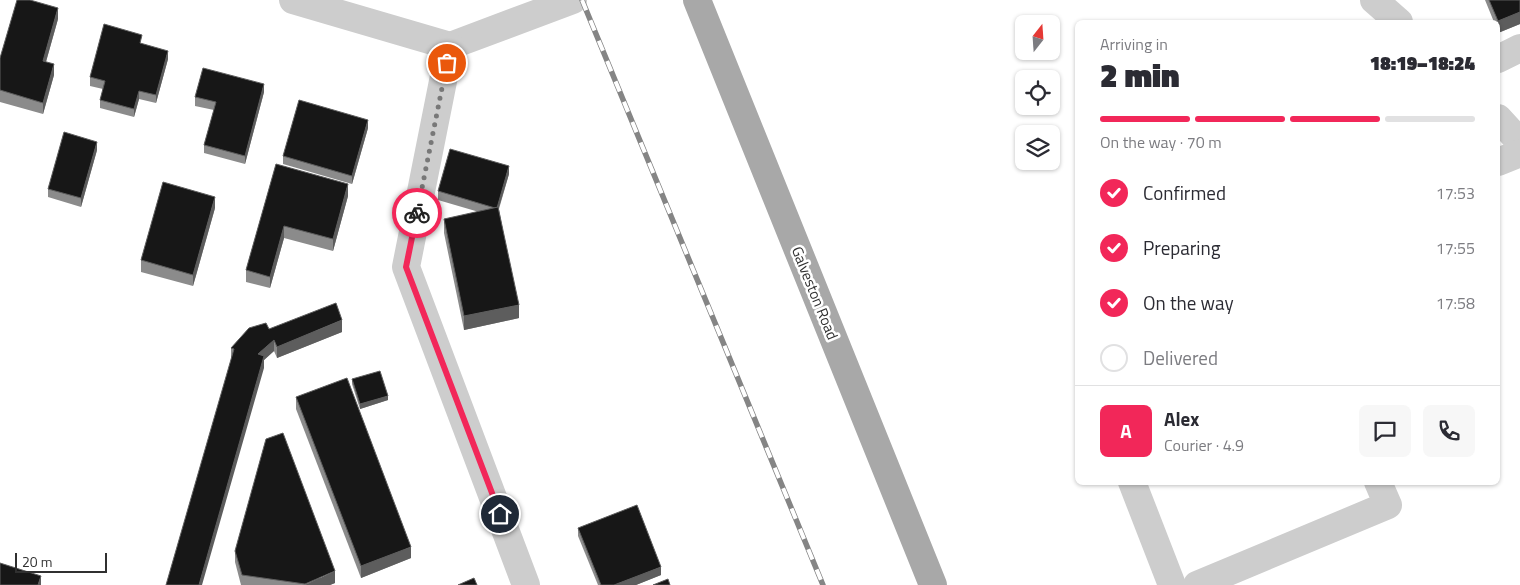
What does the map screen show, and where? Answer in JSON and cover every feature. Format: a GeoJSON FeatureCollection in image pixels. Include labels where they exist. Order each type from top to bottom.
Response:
{"type":"FeatureCollection","features":[{"type":"Feature","properties":{"kind":"main road","name":"Galveston Road"},"geometry":{"type":"LineString","coordinates":[[697,0],[933,585]]}},
{"type":"Feature","properties":{"kind":"street"},"geometry":{"type":"LineString","coordinates":[[293,0],[450,46],[573,0]]}},
{"type":"Feature","properties":{"kind":"street"},"geometry":{"type":"LineString","coordinates":[[1374,0],[1397,20]]}},
{"type":"Feature","properties":{"kind":"street"},"geometry":{"type":"LineString","coordinates":[[450,46],[406,267],[526,585]]}},
{"type":"Feature","properties":{"kind":"street"},"geometry":{"type":"LineString","coordinates":[[1500,59],[1520,48]]}},
{"type":"Feature","properties":{"kind":"street"},"geometry":{"type":"LineString","coordinates":[[1500,120],[1520,142]]}},
{"type":"Feature","properties":{"kind":"street"},"geometry":{"type":"LineString","coordinates":[[1500,161],[1520,153]]}},
{"type":"Feature","properties":{"kind":"street"},"geometry":{"type":"LineString","coordinates":[[1133,485],[1172,585]]}},
{"type":"Feature","properties":{"kind":"street"},"geometry":{"type":"LineString","coordinates":[[1197,585],[1388,505],[1379,485]]}},
{"type":"Feature","properties":{"kind":"building"},"geometry":{"type":"Polygon","coordinates":[[[17,0],[30,0],[58,8],[43,61],[54,64],[43,103],[0,90],[0,58],[17,0]]]}},
{"type":"Feature","properties":{"kind":"building"},"geometry":{"type":"Polygon","coordinates":[[[1489,0],[1520,0],[1520,12],[1498,20],[1489,0]]]}},
{"type":"Feature","properties":{"kind":"building"},"geometry":{"type":"Polygon","coordinates":[[[104,24],[142,35],[140,43],[168,51],[156,95],[139,91],[134,109],[100,100],[105,81],[90,77],[104,24]]]}},
{"type":"Feature","properties":{"kind":"building"},"geometry":{"type":"Polygon","coordinates":[[[203,68],[264,84],[245,156],[204,145],[216,102],[195,97],[203,68]]]}},
{"type":"Feature","properties":{"kind":"building"},"geometry":{"type":"Polygon","coordinates":[[[299,100],[368,120],[352,176],[283,156],[299,100]]]}},
{"type":"Feature","properties":{"kind":"building"},"geometry":{"type":"Polygon","coordinates":[[[64,132],[97,142],[81,198],[48,189],[64,132]]]}},
{"type":"Feature","properties":{"kind":"building"},"geometry":{"type":"Polygon","coordinates":[[[450,149],[509,166],[497,208],[438,191],[450,149]]]}},
{"type":"Feature","properties":{"kind":"building"},"geometry":{"type":"Polygon","coordinates":[[[276,164],[348,184],[333,239],[284,226],[270,277],[246,270],[276,164]]]}},
{"type":"Feature","properties":{"kind":"building"},"geometry":{"type":"Polygon","coordinates":[[[163,182],[215,197],[193,275],[141,260],[163,182]]]}},
{"type":"Feature","properties":{"kind":"building"},"geometry":{"type":"Polygon","coordinates":[[[498,207],[519,305],[464,316],[444,219],[498,207]]]}},
{"type":"Feature","properties":{"kind":"building"},"geometry":{"type":"Polygon","coordinates":[[[336,303],[342,320],[277,347],[274,340],[258,354],[264,356],[199,585],[166,585],[234,349],[231,348],[249,328],[266,323],[269,329],[336,303]]]}},
{"type":"Feature","properties":{"kind":"building"},"geometry":{"type":"Polygon","coordinates":[[[380,371],[388,396],[360,404],[352,379],[380,371]]]}},
{"type":"Feature","properties":{"kind":"building"},"geometry":{"type":"Polygon","coordinates":[[[347,378],[411,547],[361,566],[296,397],[347,378]]]}},
{"type":"Feature","properties":{"kind":"building"},"geometry":{"type":"Polygon","coordinates":[[[283,433],[335,571],[305,584],[242,575],[235,551],[266,439],[283,433]]]}},
{"type":"Feature","properties":{"kind":"building"},"geometry":{"type":"Polygon","coordinates":[[[637,505],[661,567],[614,585],[601,585],[578,528],[637,505]]]}},
{"type":"Feature","properties":{"kind":"building"},"geometry":{"type":"Polygon","coordinates":[[[0,563],[41,576],[38,585],[0,585],[0,563]]]}},
{"type":"Feature","properties":{"kind":"building"},"geometry":{"type":"Polygon","coordinates":[[[474,578],[477,585],[458,585],[474,578]]]}},
{"type":"Feature","properties":{"kind":"building"},"geometry":{"type":"Polygon","coordinates":[[[668,579],[670,585],[653,585],[668,579]]]}},
{"type":"Feature","properties":{"kind":"railway"},"geometry":{"type":"LineString","coordinates":[[582,0],[823,585]]}},
{"type":"Feature","properties":{"kind":"way so far"},"geometry":{"type":"LineString","coordinates":[[417,213],[447,63]]}},
{"type":"Feature","properties":{"kind":"route"},"geometry":{"type":"LineString","coordinates":[[417,213],[406,267],[500,514]]}}]}
